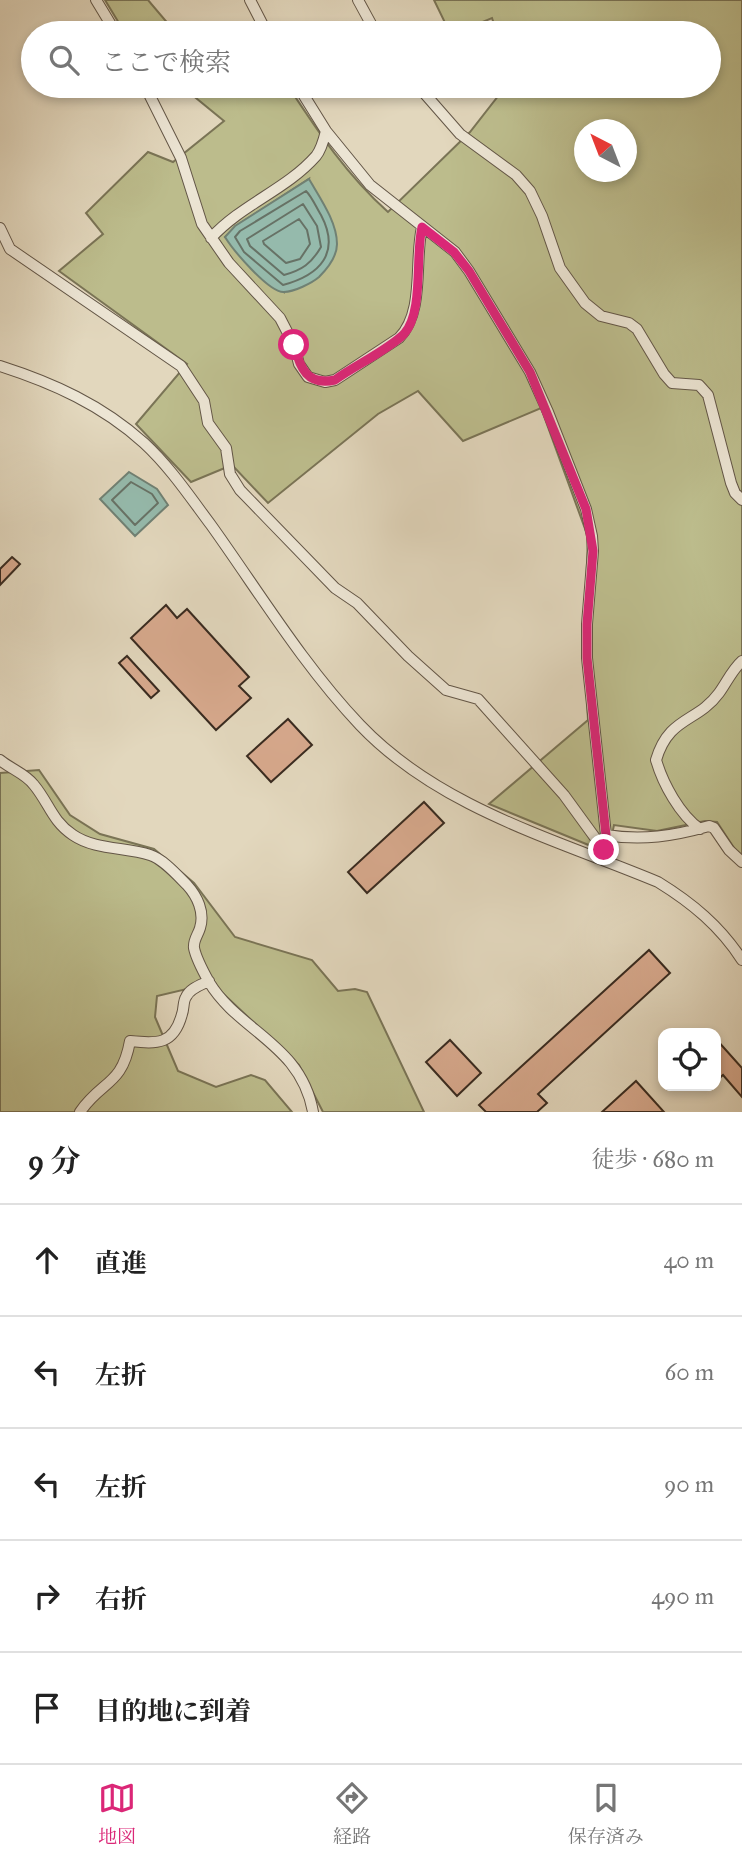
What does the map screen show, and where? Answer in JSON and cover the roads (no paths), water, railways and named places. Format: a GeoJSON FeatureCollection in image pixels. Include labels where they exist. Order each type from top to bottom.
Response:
{"type":"FeatureCollection","features":[{"type":"Feature","properties":{"kind":"street"},"geometry":{"type":"LineString","coordinates":[[96,0],[109,21]]}},
{"type":"Feature","properties":{"kind":"street"},"geometry":{"type":"LineString","coordinates":[[250,0],[261,21]]}},
{"type":"Feature","properties":{"kind":"street"},"geometry":{"type":"LineString","coordinates":[[358,0],[369,21]]}},
{"type":"Feature","properties":{"kind":"street"},"geometry":{"type":"LineString","coordinates":[[151,98],[181,158],[202,224],[229,263],[280,318],[294,345],[299,365],[308,377],[325,382],[335,380],[406,331],[413,319],[418,242],[422,227]]}},
{"type":"Feature","properties":{"kind":"street"},"geometry":{"type":"LineString","coordinates":[[306,98],[326,131],[370,185],[454,252],[469,271],[530,372],[586,509],[593,551],[587,658],[606,835],[603,854]]}},
{"type":"Feature","properties":{"kind":"street"},"geometry":{"type":"LineString","coordinates":[[428,98],[460,134],[516,175],[530,191],[542,216],[560,268],[585,303],[601,316],[629,323],[672,383],[699,384],[708,395],[732,484],[735,493],[742,500]]}},
{"type":"Feature","properties":{"kind":"street"},"geometry":{"type":"LineString","coordinates":[[211,238],[227,220],[286,183],[318,154],[326,131]]}},
{"type":"Feature","properties":{"kind":"street"},"geometry":{"type":"LineString","coordinates":[[0,228],[10,249],[181,366],[204,401],[208,423],[226,448],[230,474],[240,490],[335,588],[357,603],[408,656],[446,690],[478,699],[564,795],[603,854]]}},
{"type":"Feature","properties":{"kind":"street"},"geometry":{"type":"LineString","coordinates":[[0,366],[57,386],[93,405],[143,442],[187,493],[307,662],[361,726],[395,756],[434,785],[485,812],[603,854],[658,882],[708,916],[742,960]]}},
{"type":"Feature","properties":{"kind":"street"},"geometry":{"type":"LineString","coordinates":[[700,829],[692,823],[673,796],[656,760],[660,746],[670,732],[719,694],[726,680],[742,661]]}},
{"type":"Feature","properties":{"kind":"street"},"geometry":{"type":"LineString","coordinates":[[0,760],[36,786],[53,817],[73,835],[93,844],[151,855],[188,886],[200,902],[201,927],[194,949],[209,981],[221,998],[276,1047],[298,1071],[313,1112]]}},
{"type":"Feature","properties":{"kind":"street"},"geometry":{"type":"LineString","coordinates":[[606,835],[629,838],[662,837],[709,826],[715,828],[729,850],[742,862]]}},
{"type":"Feature","properties":{"kind":"street"},"geometry":{"type":"LineString","coordinates":[[80,1112],[89,1097],[121,1071],[127,1059],[130,1041],[156,1044],[170,1036],[182,1017],[185,997],[209,981]]}},
{"type":"Feature","properties":{"kind":"water"},"geometry":{"type":"Polygon","coordinates":[[[309,179],[327,210],[337,244],[335,253],[322,274],[303,287],[284,292],[270,286],[252,270],[225,237],[235,226],[309,179]]]}},
{"type":"Feature","properties":{"kind":"water"},"geometry":{"type":"Polygon","coordinates":[[[129,472],[157,489],[168,505],[135,536],[100,499],[129,472]]]}}]}
